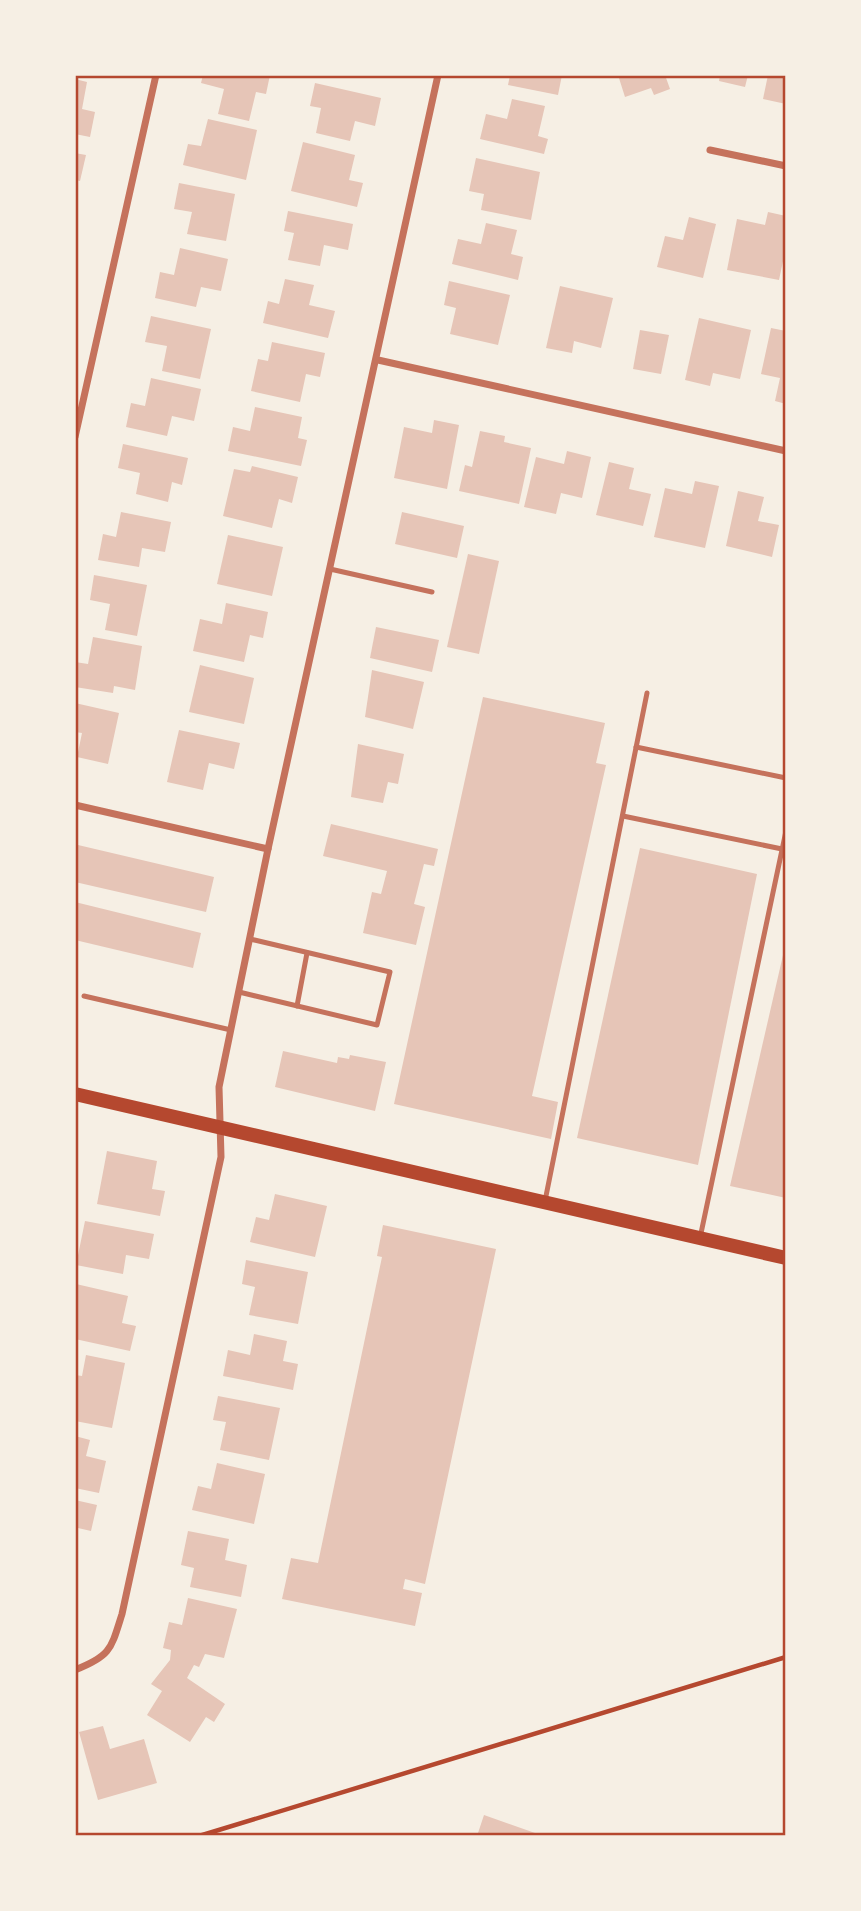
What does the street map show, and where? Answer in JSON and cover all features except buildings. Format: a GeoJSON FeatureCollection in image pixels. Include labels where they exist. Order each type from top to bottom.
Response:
{"type":"FeatureCollection","features":[{"type":"Feature","properties":{"kind":"main road"},"geometry":{"type":"LineString","coordinates":[[75,1094],[786,1258]]}},
{"type":"Feature","properties":{"kind":"street"},"geometry":{"type":"LineString","coordinates":[[75,438],[156,75]]}},
{"type":"Feature","properties":{"kind":"street"},"geometry":{"type":"LineString","coordinates":[[75,1670],[103,1659],[114,1639],[122,1614],[220,1157],[218,1093],[268,849],[378,360],[438,75]]}},
{"type":"Feature","properties":{"kind":"street"},"geometry":{"type":"LineString","coordinates":[[710,150],[786,166]]}},
{"type":"Feature","properties":{"kind":"street"},"geometry":{"type":"LineString","coordinates":[[378,360],[786,451]]}},
{"type":"Feature","properties":{"kind":"street"},"geometry":{"type":"LineString","coordinates":[[75,805],[268,849]]}},
{"type":"Feature","properties":{"kind":"lane"},"geometry":{"type":"LineString","coordinates":[[330,569],[432,592]]}},
{"type":"Feature","properties":{"kind":"lane"},"geometry":{"type":"LineString","coordinates":[[545,1201],[647,694]]}},
{"type":"Feature","properties":{"kind":"lane"},"geometry":{"type":"LineString","coordinates":[[636,747],[786,778]]}},
{"type":"Feature","properties":{"kind":"lane"},"geometry":{"type":"LineString","coordinates":[[622,816],[782,849]]}},
{"type":"Feature","properties":{"kind":"lane"},"geometry":{"type":"LineString","coordinates":[[699,1238],[786,831]]}},
{"type":"Feature","properties":{"kind":"lane"},"geometry":{"type":"LineString","coordinates":[[239,992],[377,1025],[390,972],[250,939]]}},
{"type":"Feature","properties":{"kind":"lane"},"geometry":{"type":"LineString","coordinates":[[297,1006],[307,953]]}},
{"type":"Feature","properties":{"kind":"lane"},"geometry":{"type":"LineString","coordinates":[[84,996],[231,1030]]}},
{"type":"Feature","properties":{"kind":"path"},"geometry":{"type":"LineString","coordinates":[[199,1836],[786,1657]]}}]}
